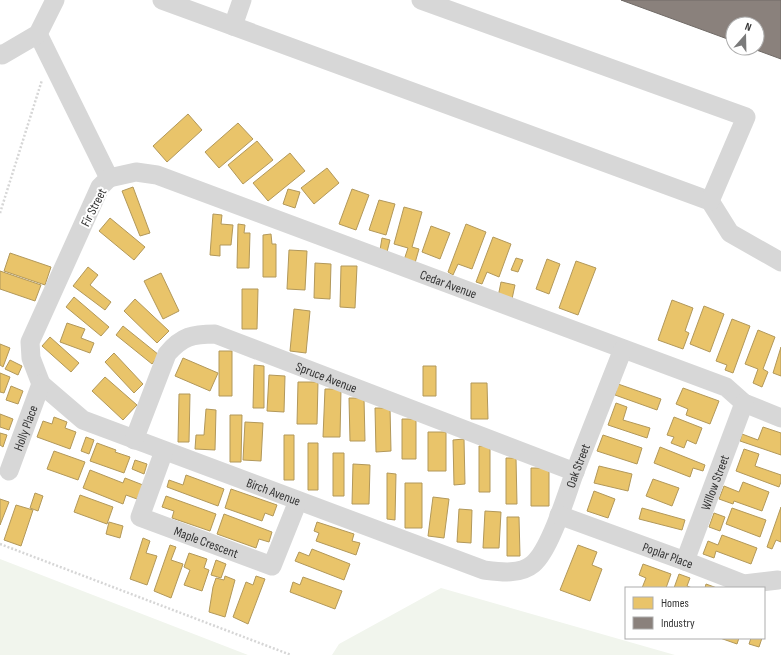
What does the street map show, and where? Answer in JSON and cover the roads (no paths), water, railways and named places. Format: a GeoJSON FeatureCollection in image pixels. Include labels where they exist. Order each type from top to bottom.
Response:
{"type":"FeatureCollection","features":[{"type":"Feature","properties":{"kind":"street"},"geometry":{"type":"LineString","coordinates":[[0,54],[2,55],[38,34],[55,0]]}},
{"type":"Feature","properties":{"kind":"street"},"geometry":{"type":"LineString","coordinates":[[162,0],[710,201],[730,233],[781,262]]}},
{"type":"Feature","properties":{"kind":"street"},"geometry":{"type":"LineString","coordinates":[[233,26],[242,0]]}},
{"type":"Feature","properties":{"kind":"street"},"geometry":{"type":"LineString","coordinates":[[421,0],[746,117],[710,201]]}},
{"type":"Feature","properties":{"kind":"street","name":"Fir Street"},"geometry":{"type":"LineString","coordinates":[[38,34],[109,178],[100,187],[30,342],[31,358],[41,384]]}},
{"type":"Feature","properties":{"kind":"street","name":"Cedar Avenue"},"geometry":{"type":"LineString","coordinates":[[109,178],[136,172],[157,175],[726,387],[744,403],[781,418]]}},
{"type":"Feature","properties":{"kind":"street","name":"Spruce Avenue"},"geometry":{"type":"LineString","coordinates":[[134,440],[167,354],[175,344],[186,337],[200,334],[215,334],[575,472]]}},
{"type":"Feature","properties":{"kind":"street","name":"Oak Street"},"geometry":{"type":"LineString","coordinates":[[518,571],[532,565],[542,554],[559,515],[623,349]]}},
{"type":"Feature","properties":{"kind":"street","name":"Birch Avenue"},"geometry":{"type":"LineString","coordinates":[[41,384],[83,420],[134,440],[484,570],[503,573],[518,571]]}},
{"type":"Feature","properties":{"kind":"street","name":"Holly Place"},"geometry":{"type":"LineString","coordinates":[[8,471],[41,384]]}},
{"type":"Feature","properties":{"kind":"street","name":"Willow Street"},"geometry":{"type":"LineString","coordinates":[[685,561],[744,403]]}},
{"type":"Feature","properties":{"kind":"street","name":"Maple Crescent"},"geometry":{"type":"LineString","coordinates":[[164,451],[140,517],[272,566],[298,500]]}},
{"type":"Feature","properties":{"kind":"street","name":"Poplar Place"},"geometry":{"type":"LineString","coordinates":[[559,515],[744,584],[778,580]]}}]}
